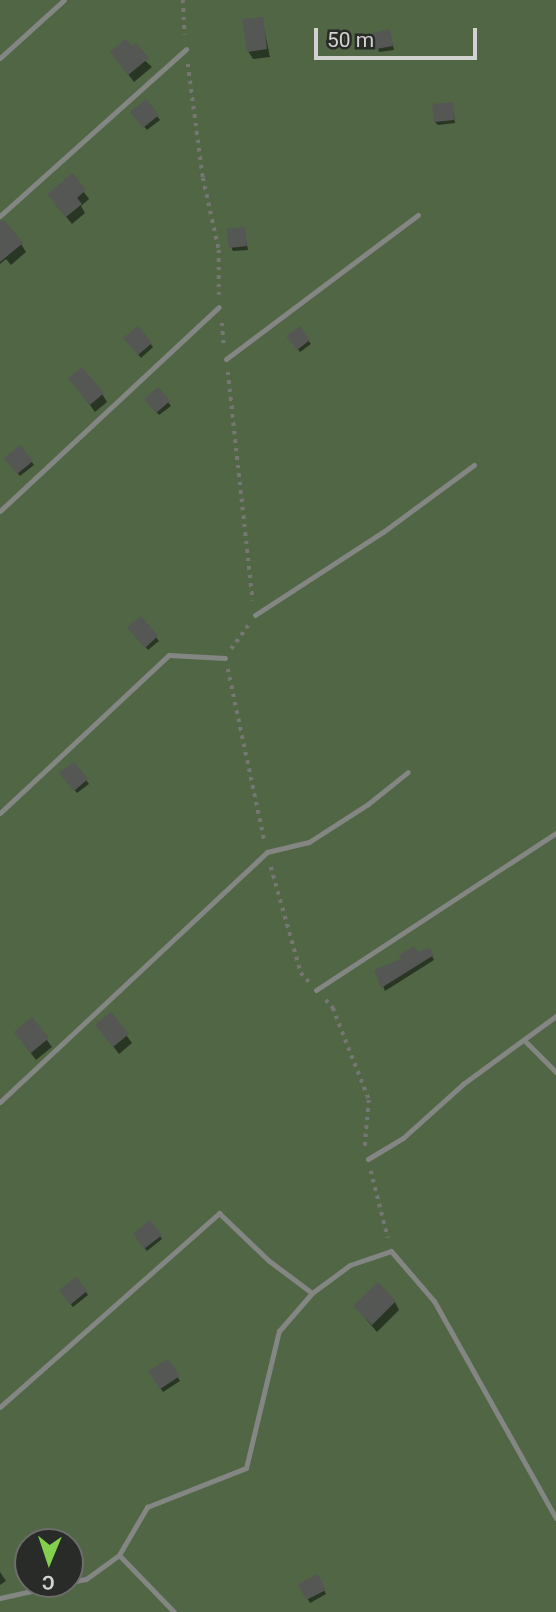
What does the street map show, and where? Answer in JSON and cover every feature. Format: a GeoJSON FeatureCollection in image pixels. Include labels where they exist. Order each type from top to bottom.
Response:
{"type":"FeatureCollection","features":[{"type":"Feature","properties":{"kind":"lane"},"geometry":{"type":"LineString","coordinates":[[0,58],[64,0]]}},
{"type":"Feature","properties":{"kind":"lane"},"geometry":{"type":"LineString","coordinates":[[0,216],[186,49]]}},
{"type":"Feature","properties":{"kind":"lane"},"geometry":{"type":"LineString","coordinates":[[226,359],[418,215]]}},
{"type":"Feature","properties":{"kind":"lane"},"geometry":{"type":"LineString","coordinates":[[0,511],[219,307]]}},
{"type":"Feature","properties":{"kind":"lane"},"geometry":{"type":"LineString","coordinates":[[255,615],[383,532],[474,465]]}},
{"type":"Feature","properties":{"kind":"lane"},"geometry":{"type":"LineString","coordinates":[[0,813],[169,655],[225,658]]}},
{"type":"Feature","properties":{"kind":"lane"},"geometry":{"type":"LineString","coordinates":[[0,1102],[267,852],[309,842],[368,804],[408,772]]}},
{"type":"Feature","properties":{"kind":"lane"},"geometry":{"type":"LineString","coordinates":[[316,990],[556,833]]}},
{"type":"Feature","properties":{"kind":"lane"},"geometry":{"type":"LineString","coordinates":[[368,1159],[403,1138],[463,1084],[526,1041],[556,1016]]}},
{"type":"Feature","properties":{"kind":"lane"},"geometry":{"type":"LineString","coordinates":[[526,1041],[556,1072]]}},
{"type":"Feature","properties":{"kind":"lane"},"geometry":{"type":"LineString","coordinates":[[0,1407],[219,1213],[268,1261],[312,1293]]}},
{"type":"Feature","properties":{"kind":"lane"},"geometry":{"type":"LineString","coordinates":[[84,1579],[119,1555],[147,1507],[246,1468],[279,1331],[312,1293],[350,1265],[391,1251],[434,1301],[556,1518]]}},
{"type":"Feature","properties":{"kind":"lane"},"geometry":{"type":"LineString","coordinates":[[119,1555],[174,1612]]}},
{"type":"Feature","properties":{"kind":"path"},"geometry":{"type":"LineString","coordinates":[[183,0],[186,49],[203,178],[219,250],[219,307],[255,615],[225,658],[267,852],[301,974],[333,1008],[369,1100],[363,1138],[391,1251]]}},
{"type":"Feature","properties":{"kind":"green space"},"geometry":{"type":"Polygon","coordinates":[[[0,0],[556,0],[556,1612],[0,1612],[0,0]]]}},
{"type":"Feature","properties":{"kind":"building"},"geometry":{"type":"Polygon","coordinates":[[[263,17],[267,49],[247,52],[242,19],[263,17]]]}},
{"type":"Feature","properties":{"kind":"building"},"geometry":{"type":"Polygon","coordinates":[[[390,29],[393,46],[376,49],[373,33],[390,29]]]}},
{"type":"Feature","properties":{"kind":"building"},"geometry":{"type":"Polygon","coordinates":[[[126,39],[132,46],[136,43],[149,58],[128,75],[110,52],[126,39]]]}},
{"type":"Feature","properties":{"kind":"building"},"geometry":{"type":"Polygon","coordinates":[[[146,99],[159,115],[143,128],[130,112],[146,99]]]}},
{"type":"Feature","properties":{"kind":"building"},"geometry":{"type":"Polygon","coordinates":[[[453,102],[454,120],[434,122],[432,104],[453,102]]]}},
{"type":"Feature","properties":{"kind":"building"},"geometry":{"type":"Polygon","coordinates":[[[73,173],[86,190],[77,198],[82,204],[66,217],[47,194],[73,173]]]}},
{"type":"Feature","properties":{"kind":"building"},"geometry":{"type":"Polygon","coordinates":[[[4,220],[23,243],[0,262],[0,221],[4,220]]]}},
{"type":"Feature","properties":{"kind":"building"},"geometry":{"type":"Polygon","coordinates":[[[245,227],[247,246],[229,248],[227,229],[245,227]]]}},
{"type":"Feature","properties":{"kind":"building"},"geometry":{"type":"Polygon","coordinates":[[[138,326],[152,343],[138,355],[123,338],[138,326]]]}},
{"type":"Feature","properties":{"kind":"building"},"geometry":{"type":"Polygon","coordinates":[[[300,326],[310,340],[297,350],[286,336],[300,326]]]}},
{"type":"Feature","properties":{"kind":"building"},"geometry":{"type":"Polygon","coordinates":[[[82,367],[104,393],[90,405],[68,378],[82,367]]]}},
{"type":"Feature","properties":{"kind":"building"},"geometry":{"type":"Polygon","coordinates":[[[158,387],[170,401],[156,413],[144,399],[158,387]]]}},
{"type":"Feature","properties":{"kind":"building"},"geometry":{"type":"Polygon","coordinates":[[[20,445],[33,461],[17,474],[4,458],[20,445]]]}},
{"type":"Feature","properties":{"kind":"building"},"geometry":{"type":"Polygon","coordinates":[[[141,616],[158,636],[145,648],[127,627],[141,616]]]}},
{"type":"Feature","properties":{"kind":"building"},"geometry":{"type":"Polygon","coordinates":[[[74,762],[88,779],[74,791],[59,773],[74,762]]]}},
{"type":"Feature","properties":{"kind":"building"},"geometry":{"type":"Polygon","coordinates":[[[414,946],[418,952],[430,948],[434,955],[381,988],[374,970],[401,959],[399,955],[414,946]]]}},
{"type":"Feature","properties":{"kind":"building"},"geometry":{"type":"Polygon","coordinates":[[[111,1012],[129,1034],[113,1047],[95,1025],[111,1012]]]}},
{"type":"Feature","properties":{"kind":"building"},"geometry":{"type":"Polygon","coordinates":[[[32,1017],[49,1038],[31,1053],[14,1032],[32,1017]]]}},
{"type":"Feature","properties":{"kind":"building"},"geometry":{"type":"Polygon","coordinates":[[[150,1220],[162,1235],[144,1249],[133,1234],[150,1220]]]}},
{"type":"Feature","properties":{"kind":"building"},"geometry":{"type":"Polygon","coordinates":[[[76,1277],[87,1291],[70,1305],[59,1290],[76,1277]]]}},
{"type":"Feature","properties":{"kind":"building"},"geometry":{"type":"Polygon","coordinates":[[[378,1282],[396,1301],[372,1325],[353,1306],[378,1282]]]}},
{"type":"Feature","properties":{"kind":"building"},"geometry":{"type":"Polygon","coordinates":[[[168,1359],[180,1376],[160,1389],[148,1371],[168,1359]]]}},
{"type":"Feature","properties":{"kind":"building"},"geometry":{"type":"Polygon","coordinates":[[[318,1574],[326,1590],[306,1600],[298,1584],[318,1574]]]}}]}
